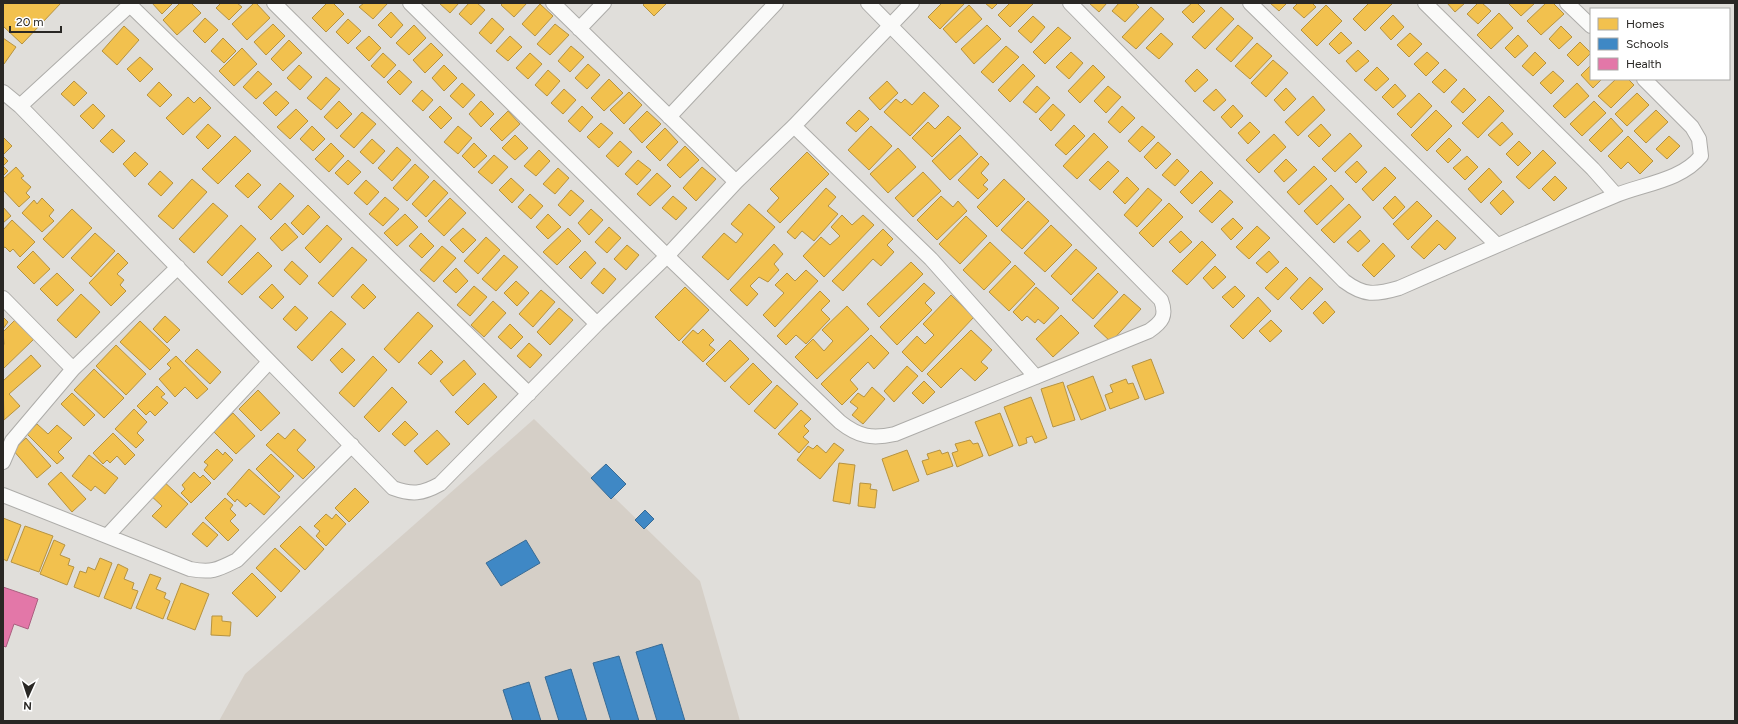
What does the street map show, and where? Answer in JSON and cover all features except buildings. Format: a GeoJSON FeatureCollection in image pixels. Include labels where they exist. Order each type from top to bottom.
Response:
{"type":"FeatureCollection","features":[{"type":"Feature","properties":{"kind":"street"},"geometry":{"type":"LineString","coordinates":[[274,3],[597,324]]}},
{"type":"Feature","properties":{"kind":"street"},"geometry":{"type":"LineString","coordinates":[[410,3],[667,256],[840,422],[859,434],[882,437],[895,434],[1149,331],[1158,325],[1163,318],[1164,309],[1161,300],[868,3]]}},
{"type":"Feature","properties":{"kind":"street"},"geometry":{"type":"LineString","coordinates":[[553,3],[736,182]]}},
{"type":"Feature","properties":{"kind":"street"},"geometry":{"type":"LineString","coordinates":[[579,28],[604,3]]}},
{"type":"Feature","properties":{"kind":"street"},"geometry":{"type":"LineString","coordinates":[[669,117],[776,3]]}},
{"type":"Feature","properties":{"kind":"street"},"geometry":{"type":"LineString","coordinates":[[3,92],[20,106],[393,488],[407,493],[419,493],[440,484],[597,324],[667,256],[736,182],[794,126],[912,3]]}},
{"type":"Feature","properties":{"kind":"street"},"geometry":{"type":"LineString","coordinates":[[1070,3],[1344,281],[1355,290],[1365,293],[1381,293],[1399,288],[1616,195],[1678,174],[1695,164],[1701,156],[1699,139],[1692,127],[1645,80]]}},
{"type":"Feature","properties":{"kind":"street"},"geometry":{"type":"LineString","coordinates":[[1250,3],[1497,245]]}},
{"type":"Feature","properties":{"kind":"street"},"geometry":{"type":"LineString","coordinates":[[1425,3],[1592,169],[1616,195]]}},
{"type":"Feature","properties":{"kind":"street"},"geometry":{"type":"LineString","coordinates":[[1567,3],[1590,25]]}},
{"type":"Feature","properties":{"kind":"street"},"geometry":{"type":"LineString","coordinates":[[20,106],[131,4],[529,394]]}},
{"type":"Feature","properties":{"kind":"street"},"geometry":{"type":"LineString","coordinates":[[794,126],[931,260],[1036,377]]}},
{"type":"Feature","properties":{"kind":"street"},"geometry":{"type":"LineString","coordinates":[[3,462],[12,441],[73,369],[178,267]]}},
{"type":"Feature","properties":{"kind":"street"},"geometry":{"type":"LineString","coordinates":[[3,298],[73,369]]}},
{"type":"Feature","properties":{"kind":"street"},"geometry":{"type":"LineString","coordinates":[[108,535],[269,362]]}},
{"type":"Feature","properties":{"kind":"street"},"geometry":{"type":"LineString","coordinates":[[3,495],[108,535],[190,569],[208,572],[237,560],[352,445]]}},
{"type":"Feature","properties":{"kind":"shaded area"},"geometry":{"type":"Polygon","coordinates":[[[534,419],[700,581],[740,721],[219,721],[245,674],[534,419]]]}}]}
